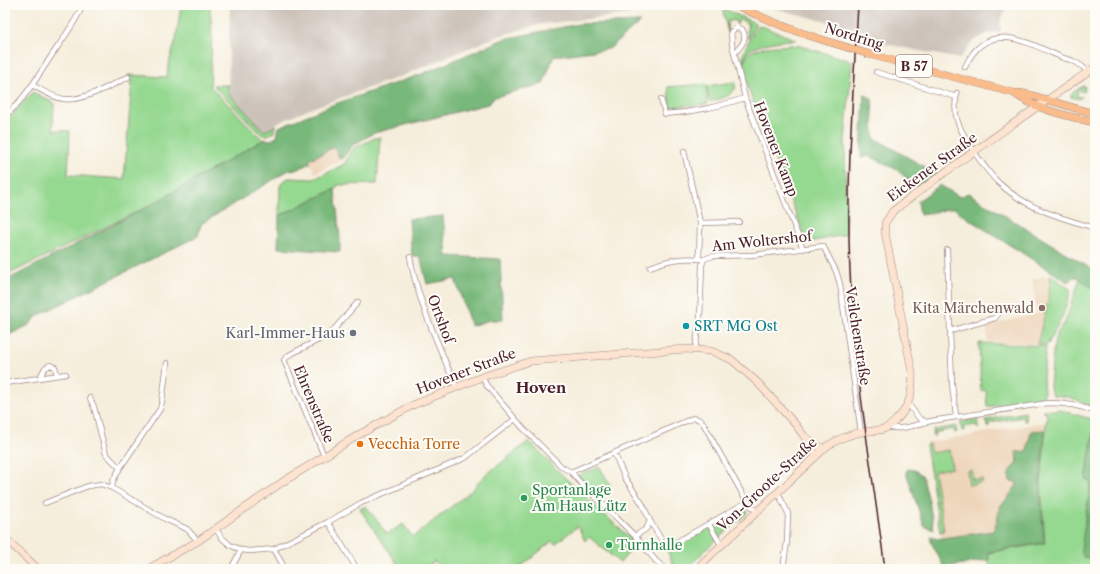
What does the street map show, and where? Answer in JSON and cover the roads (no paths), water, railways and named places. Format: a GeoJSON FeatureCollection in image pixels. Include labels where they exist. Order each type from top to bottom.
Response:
{"type":"FeatureCollection","features":[{"type":"Feature","properties":{"kind":"main road","name":"Nordring"},"geometry":{"type":"LineString","coordinates":[[736,5],[762,18],[805,35],[868,54],[1014,93],[1020,93],[1048,100]]}},
{"type":"Feature","properties":{"kind":"main road","name":"Nordring"},"geometry":{"type":"LineString","coordinates":[[1014,93],[1037,107]]}},
{"type":"Feature","properties":{"kind":"main road","name":"B 57"},"geometry":{"type":"LineString","coordinates":[[1048,100],[1095,114]]}},
{"type":"Feature","properties":{"kind":"main road","name":"B 57"},"geometry":{"type":"LineString","coordinates":[[1037,107],[1095,124]]}},
{"type":"Feature","properties":{"kind":"street"},"geometry":{"type":"LineString","coordinates":[[5,116],[22,99],[32,85],[77,18],[83,5]]}},
{"type":"Feature","properties":{"kind":"street","name":"Hovener Kamp"},"geometry":{"type":"LineString","coordinates":[[734,54],[745,41],[745,35],[742,29],[736,28],[731,32],[730,36],[734,54],[745,98],[803,249]]}},
{"type":"Feature","properties":{"kind":"street"},"geometry":{"type":"LineString","coordinates":[[965,67],[970,56],[978,46],[995,39],[1008,38],[1023,40],[1066,58],[1078,64],[1088,72]]}},
{"type":"Feature","properties":{"kind":"street","name":"Eickener Straße"},"geometry":{"type":"LineString","coordinates":[[888,427],[905,411],[913,386],[912,372],[887,247],[885,223],[892,211],[1095,67]]}},
{"type":"Feature","properties":{"kind":"street"},"geometry":{"type":"LineString","coordinates":[[876,72],[956,95],[956,122],[974,152],[998,182],[1024,202],[1042,210],[1095,228]]}},
{"type":"Feature","properties":{"kind":"street"},"geometry":{"type":"LineString","coordinates":[[32,85],[62,99],[72,100],[105,89],[128,77]]}},
{"type":"Feature","properties":{"kind":"street"},"geometry":{"type":"LineString","coordinates":[[661,99],[665,114],[689,112],[716,107],[745,98]]}},
{"type":"Feature","properties":{"kind":"street"},"geometry":{"type":"LineString","coordinates":[[684,151],[700,223],[701,259]]}},
{"type":"Feature","properties":{"kind":"street"},"geometry":{"type":"LineString","coordinates":[[700,223],[738,222]]}},
{"type":"Feature","properties":{"kind":"street","name":"Am Woltershof"},"geometry":{"type":"LineString","coordinates":[[650,267],[663,261],[691,258],[701,259],[713,256],[753,255],[823,246]]}},
{"type":"Feature","properties":{"kind":"street","name":"Veilchenstraße"},"geometry":{"type":"LineString","coordinates":[[823,246],[836,271],[840,284],[861,432]]}},
{"type":"Feature","properties":{"kind":"street"},"geometry":{"type":"LineString","coordinates":[[947,250],[952,384],[956,416]]}},
{"type":"Feature","properties":{"kind":"street","name":"Ortshof"},"geometry":{"type":"LineString","coordinates":[[410,257],[413,274],[424,308],[456,387]]}},
{"type":"Feature","properties":{"kind":"street","name":"Am Woltershof"},"geometry":{"type":"LineString","coordinates":[[695,349],[700,319],[701,259]]}},
{"type":"Feature","properties":{"kind":"street","name":"Ehrenstraße"},"geometry":{"type":"LineString","coordinates":[[324,456],[284,360],[289,355],[330,334],[358,302]]}},
{"type":"Feature","properties":{"kind":"street"},"geometry":{"type":"LineString","coordinates":[[950,331],[994,318],[1002,309]]}},
{"type":"Feature","properties":{"kind":"street","name":"Hovener Straße"},"geometry":{"type":"LineString","coordinates":[[151,569],[198,541],[257,499],[324,456],[404,409],[482,377],[531,361],[695,349],[711,351],[732,360],[758,383],[804,436],[810,448],[816,455]]}},
{"type":"Feature","properties":{"kind":"street"},"geometry":{"type":"LineString","coordinates":[[112,488],[113,481],[120,468],[160,409],[167,363]]}},
{"type":"Feature","properties":{"kind":"street"},"geometry":{"type":"LineString","coordinates":[[40,377],[45,368],[50,365],[55,367],[57,375]]}},
{"type":"Feature","properties":{"kind":"street"},"geometry":{"type":"LineString","coordinates":[[5,383],[66,374]]}},
{"type":"Feature","properties":{"kind":"street"},"geometry":{"type":"LineString","coordinates":[[482,377],[487,386],[515,419],[562,467],[571,472],[666,569]]}},
{"type":"Feature","properties":{"kind":"street"},"geometry":{"type":"LineString","coordinates":[[90,398],[94,407],[106,454],[120,468]]}},
{"type":"Feature","properties":{"kind":"street"},"geometry":{"type":"LineString","coordinates":[[888,427],[896,429],[956,416],[1048,403],[1066,403],[1087,408],[1095,412]]}},
{"type":"Feature","properties":{"kind":"street"},"geometry":{"type":"LineString","coordinates":[[908,404],[918,418],[926,422]]}},
{"type":"Feature","properties":{"kind":"street"},"geometry":{"type":"LineString","coordinates":[[571,472],[693,418],[698,419],[703,424],[747,502],[757,512]]}},
{"type":"Feature","properties":{"kind":"street"},"geometry":{"type":"LineString","coordinates":[[216,529],[230,545],[241,550],[250,551],[274,549],[328,522],[361,503],[465,458],[515,419]]}},
{"type":"Feature","properties":{"kind":"street","name":"Von-Groote-Straße"},"geometry":{"type":"LineString","coordinates":[[696,569],[823,449],[834,442],[861,432],[881,430],[888,427]]}},
{"type":"Feature","properties":{"kind":"street","name":"Hovener Straße"},"geometry":{"type":"LineString","coordinates":[[804,436],[823,449]]}},
{"type":"Feature","properties":{"kind":"street"},"geometry":{"type":"LineString","coordinates":[[614,453],[626,478],[643,505],[650,521],[661,539]]}},
{"type":"Feature","properties":{"kind":"street"},"geometry":{"type":"LineString","coordinates":[[45,503],[88,486],[101,484],[112,488],[165,519],[188,529],[198,541]]}},
{"type":"Feature","properties":{"kind":"street"},"geometry":{"type":"LineString","coordinates":[[778,493],[788,514],[787,542],[783,569]]}},
{"type":"Feature","properties":{"kind":"street"},"geometry":{"type":"LineString","coordinates":[[673,544],[747,502]]}},
{"type":"Feature","properties":{"kind":"street"},"geometry":{"type":"LineString","coordinates":[[635,536],[646,530],[650,521]]}},
{"type":"Feature","properties":{"kind":"street"},"geometry":{"type":"LineString","coordinates":[[328,522],[357,569]]}},
{"type":"Feature","properties":{"kind":"street"},"geometry":{"type":"LineString","coordinates":[[709,524],[721,545]]}},
{"type":"Feature","properties":{"kind":"street"},"geometry":{"type":"LineString","coordinates":[[5,538],[36,567],[43,569]]}},
{"type":"Feature","properties":{"kind":"street"},"geometry":{"type":"LineString","coordinates":[[274,549],[285,569]]}},
{"type":"Feature","properties":{"kind":"street"},"geometry":{"type":"LineString","coordinates":[[231,569],[241,550]]}},
{"type":"Feature","properties":{"kind":"railway"},"geometry":{"type":"LineString","coordinates":[[858,5],[849,171],[850,271],[859,383],[885,569]]}},
{"type":"Feature","properties":{"kind":"place","name":"Kita Märchenwald"},"geometry":{"type":"Point","coordinates":[1042,308]}},
{"type":"Feature","properties":{"kind":"place","name":"SRT MG Ost"},"geometry":{"type":"Point","coordinates":[686,326]}},
{"type":"Feature","properties":{"kind":"place","name":"Karl-Immer-Haus"},"geometry":{"type":"Point","coordinates":[353,333]}},
{"type":"Feature","properties":{"kind":"place","name":"Vecchia Torre"},"geometry":{"type":"Point","coordinates":[360,444]}},
{"type":"Feature","properties":{"kind":"place","name":"Sportanlage Am Haus Lütz"},"geometry":{"type":"Point","coordinates":[524,498]}},
{"type":"Feature","properties":{"kind":"place","name":"Turnhalle"},"geometry":{"type":"Point","coordinates":[609,545]}},
{"type":"Feature","properties":{"kind":"district","name":"Hoven"},"geometry":{"type":"Point","coordinates":[541,388]}}]}
